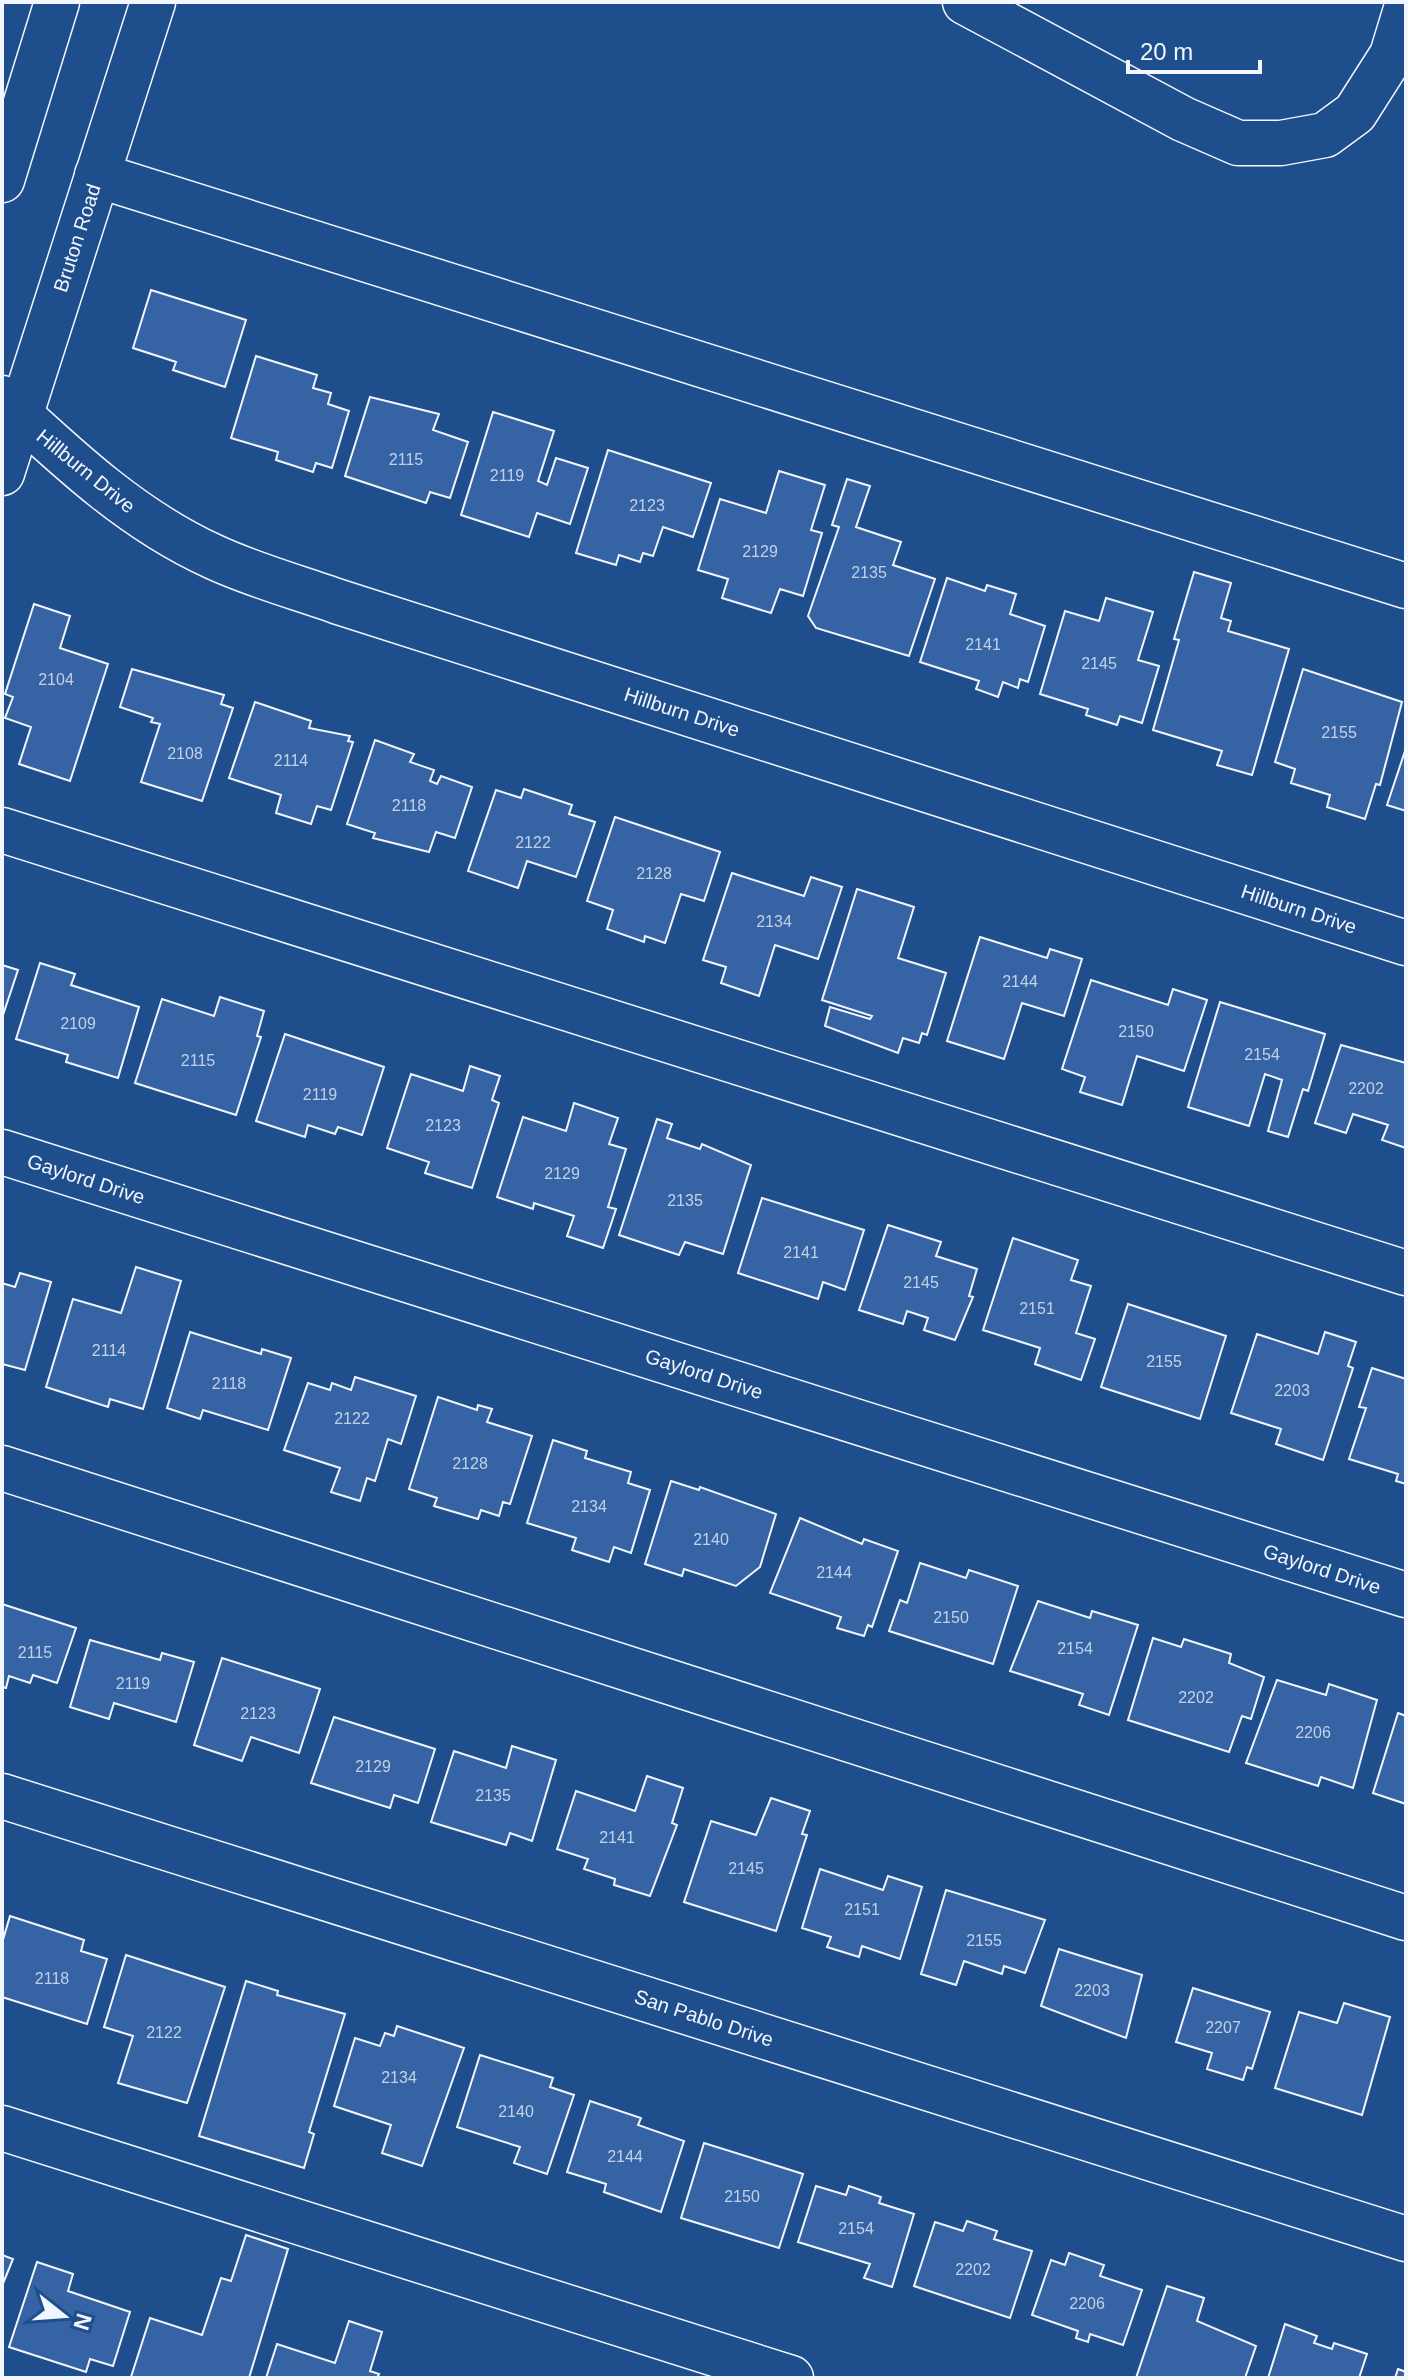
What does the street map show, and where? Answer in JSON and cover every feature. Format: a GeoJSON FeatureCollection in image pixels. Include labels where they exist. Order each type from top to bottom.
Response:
{"type":"FeatureCollection","features":[{"type":"Feature","properties":{"kind":"street"},"geometry":{"type":"LineString","coordinates":[[3,173],[57,2]]}},
{"type":"Feature","properties":{"kind":"street","name":"Bruton Road"},"geometry":{"type":"LineString","coordinates":[[2,473],[12,406],[97,175],[153,2]]}},
{"type":"Feature","properties":{"kind":"street"},"geometry":{"type":"LineString","coordinates":[[965,2],[1183,119],[1238,143],[1281,143],[1325,135],[1355,113],[1392,55],[1406,7],[1400,2]]}},
{"type":"Feature","properties":{"kind":"street"},"geometry":{"type":"LineString","coordinates":[[97,175],[1406,586]]}},
{"type":"Feature","properties":{"kind":"street","name":"Hillburn Drive"},"geometry":{"type":"LineString","coordinates":[[12,406],[53,448],[134,512],[212,556],[354,607],[1406,943]]}},
{"type":"Feature","properties":{"kind":"street"},"geometry":{"type":"LineString","coordinates":[[2,830],[1406,1273]]}},
{"type":"Feature","properties":{"kind":"street","name":"Gaylord Drive"},"geometry":{"type":"LineString","coordinates":[[2,1152],[1406,1595]]}},
{"type":"Feature","properties":{"kind":"street"},"geometry":{"type":"LineString","coordinates":[[2,1468],[1406,1918]]}},
{"type":"Feature","properties":{"kind":"street","name":"San Pablo Drive"},"geometry":{"type":"LineString","coordinates":[[2,1796],[1406,2239]]}},
{"type":"Feature","properties":{"kind":"street"},"geometry":{"type":"LineString","coordinates":[[2,2128],[791,2378]]}},
{"type":"Feature","properties":{"kind":"building"},"geometry":{"type":"Polygon","coordinates":[[[151,290],[246,320],[225,387],[173,370],[176,362],[133,348],[151,290]]]}},
{"type":"Feature","properties":{"kind":"building"},"geometry":{"type":"Polygon","coordinates":[[[256,356],[317,375],[313,388],[331,393],[328,404],[349,411],[332,468],[316,463],[313,472],[276,460],[278,452],[231,438],[256,356]]]}},
{"type":"Feature","properties":{"kind":"building"},"geometry":{"type":"Polygon","coordinates":[[[370,397],[439,414],[433,430],[468,442],[450,498],[430,492],[426,503],[345,476],[370,397]]]}},
{"type":"Feature","properties":{"kind":"building"},"geometry":{"type":"Polygon","coordinates":[[[493,412],[554,431],[538,481],[547,485],[556,458],[588,468],[570,524],[537,513],[529,537],[461,515],[493,412]]]}},
{"type":"Feature","properties":{"kind":"building"},"geometry":{"type":"Polygon","coordinates":[[[608,450],[711,483],[693,537],[663,527],[653,556],[643,553],[640,562],[619,555],[616,565],[576,553],[608,450]]]}},
{"type":"Feature","properties":{"kind":"building"},"geometry":{"type":"Polygon","coordinates":[[[779,471],[825,485],[811,530],[822,533],[803,596],[780,589],[771,613],[722,598],[728,579],[698,570],[720,499],[766,513],[779,471]]]}},
{"type":"Feature","properties":{"kind":"building"},"geometry":{"type":"Polygon","coordinates":[[[847,479],[870,486],[856,527],[901,542],[893,565],[935,579],[909,656],[816,628],[808,616],[839,527],[832,525],[847,479]]]}},
{"type":"Feature","properties":{"kind":"building"},"geometry":{"type":"Polygon","coordinates":[[[1194,572],[1231,583],[1221,618],[1231,621],[1228,631],[1289,649],[1252,775],[1217,765],[1222,751],[1153,730],[1179,640],[1174,639],[1194,572]]]}},
{"type":"Feature","properties":{"kind":"building"},"geometry":{"type":"Polygon","coordinates":[[[947,578],[985,591],[987,585],[1016,594],[1010,614],[1045,626],[1028,682],[1020,679],[1018,688],[1003,682],[998,697],[976,689],[979,681],[920,662],[947,578]]]}},
{"type":"Feature","properties":{"kind":"building"},"geometry":{"type":"Polygon","coordinates":[[[1106,598],[1153,612],[1138,660],[1159,666],[1142,723],[1120,716],[1117,725],[1086,715],[1088,709],[1040,694],[1065,611],[1099,621],[1106,598]]]}},
{"type":"Feature","properties":{"kind":"building"},"geometry":{"type":"Polygon","coordinates":[[[34,604],[70,616],[60,648],[108,664],[70,781],[19,764],[31,727],[5,718],[13,697],[5,694],[34,604]]]}},
{"type":"Feature","properties":{"kind":"building"},"geometry":{"type":"Polygon","coordinates":[[[132,669],[224,695],[221,704],[233,708],[202,801],[141,782],[160,724],[151,722],[153,718],[120,707],[132,669]]]}},
{"type":"Feature","properties":{"kind":"building"},"geometry":{"type":"Polygon","coordinates":[[[1303,669],[1402,702],[1380,785],[1376,784],[1365,819],[1327,807],[1330,795],[1291,783],[1295,769],[1275,762],[1303,669]]]}},
{"type":"Feature","properties":{"kind":"building"},"geometry":{"type":"Polygon","coordinates":[[[255,702],[311,721],[309,728],[350,736],[348,741],[353,742],[331,810],[317,806],[311,824],[276,813],[281,795],[229,778],[255,702]]]}},
{"type":"Feature","properties":{"kind":"building"},"geometry":{"type":"Polygon","coordinates":[[[375,740],[414,754],[410,762],[434,770],[430,781],[437,784],[441,776],[472,787],[455,838],[436,832],[429,852],[373,838],[375,833],[347,824],[375,740]]]}},
{"type":"Feature","properties":{"kind":"building"},"geometry":{"type":"Polygon","coordinates":[[[1406,748],[1406,811],[1387,805],[1406,748]]]}},
{"type":"Feature","properties":{"kind":"building"},"geometry":{"type":"Polygon","coordinates":[[[524,789],[572,805],[569,814],[595,822],[576,877],[527,861],[518,888],[468,871],[496,790],[521,798],[524,789]]]}},
{"type":"Feature","properties":{"kind":"building"},"geometry":{"type":"Polygon","coordinates":[[[615,817],[720,852],[704,901],[681,894],[665,943],[645,936],[644,942],[607,929],[613,910],[587,901],[615,817]]]}},
{"type":"Feature","properties":{"kind":"building"},"geometry":{"type":"Polygon","coordinates":[[[732,873],[804,896],[811,877],[842,887],[818,959],[775,945],[759,996],[721,983],[726,967],[703,960],[732,873]]]}},
{"type":"Feature","properties":{"kind":"building"},"geometry":{"type":"Polygon","coordinates":[[[857,889],[914,907],[898,958],[946,973],[927,1035],[922,1033],[919,1043],[903,1038],[898,1053],[825,1026],[830,1007],[870,1019],[872,1016],[822,1000],[857,889]]]}},
{"type":"Feature","properties":{"kind":"building"},"geometry":{"type":"Polygon","coordinates":[[[980,937],[1047,958],[1050,949],[1082,959],[1064,1016],[1022,1003],[1004,1059],[947,1041],[980,937]]]}},
{"type":"Feature","properties":{"kind":"building"},"geometry":{"type":"Polygon","coordinates":[[[40,963],[75,974],[71,985],[139,1007],[118,1078],[66,1062],[68,1055],[16,1039],[40,963]]]}},
{"type":"Feature","properties":{"kind":"building"},"geometry":{"type":"Polygon","coordinates":[[[2,965],[18,970],[2,1018],[2,965]]]}},
{"type":"Feature","properties":{"kind":"building"},"geometry":{"type":"Polygon","coordinates":[[[1091,980],[1168,1005],[1173,989],[1207,1000],[1184,1071],[1137,1056],[1122,1105],[1080,1092],[1085,1077],[1062,1069],[1091,980]]]}},
{"type":"Feature","properties":{"kind":"building"},"geometry":{"type":"Polygon","coordinates":[[[220,997],[264,1011],[257,1036],[261,1037],[236,1115],[135,1083],[162,999],[214,1016],[220,997]]]}},
{"type":"Feature","properties":{"kind":"building"},"geometry":{"type":"Polygon","coordinates":[[[1220,1002],[1325,1034],[1308,1091],[1303,1089],[1288,1137],[1268,1131],[1282,1080],[1265,1074],[1249,1126],[1188,1107],[1220,1002]]]}},
{"type":"Feature","properties":{"kind":"building"},"geometry":{"type":"Polygon","coordinates":[[[285,1034],[384,1067],[362,1135],[338,1127],[335,1134],[308,1125],[305,1137],[256,1121],[285,1034]]]}},
{"type":"Feature","properties":{"kind":"building"},"geometry":{"type":"Polygon","coordinates":[[[1341,1045],[1406,1063],[1406,1148],[1382,1140],[1388,1125],[1353,1114],[1346,1133],[1315,1123],[1341,1045]]]}},
{"type":"Feature","properties":{"kind":"building"},"geometry":{"type":"Polygon","coordinates":[[[470,1066],[500,1076],[492,1100],[499,1103],[472,1188],[425,1173],[429,1162],[387,1148],[411,1074],[463,1091],[470,1066]]]}},
{"type":"Feature","properties":{"kind":"building"},"geometry":{"type":"Polygon","coordinates":[[[574,1103],[618,1118],[609,1144],[626,1149],[608,1207],[616,1209],[603,1248],[567,1236],[574,1216],[534,1203],[533,1209],[497,1197],[523,1117],[566,1131],[574,1103]]]}},
{"type":"Feature","properties":{"kind":"building"},"geometry":{"type":"Polygon","coordinates":[[[657,1119],[672,1124],[667,1138],[700,1149],[702,1144],[751,1165],[723,1254],[685,1242],[679,1255],[619,1235],[657,1119]]]}},
{"type":"Feature","properties":{"kind":"building"},"geometry":{"type":"Polygon","coordinates":[[[762,1198],[864,1230],[845,1290],[823,1282],[818,1299],[738,1273],[762,1198]]]}},
{"type":"Feature","properties":{"kind":"building"},"geometry":{"type":"Polygon","coordinates":[[[888,1225],[941,1242],[936,1256],[977,1269],[969,1296],[973,1297],[955,1340],[924,1330],[928,1318],[907,1311],[903,1324],[859,1310],[888,1225]]]}},
{"type":"Feature","properties":{"kind":"building"},"geometry":{"type":"Polygon","coordinates":[[[1013,1238],[1078,1260],[1071,1280],[1091,1286],[1076,1333],[1095,1339],[1081,1380],[1035,1364],[1040,1348],[983,1330],[1013,1238]]]}},
{"type":"Feature","properties":{"kind":"building"},"geometry":{"type":"Polygon","coordinates":[[[136,1267],[181,1281],[143,1409],[110,1399],[108,1407],[46,1387],[73,1299],[121,1313],[136,1267]]]}},
{"type":"Feature","properties":{"kind":"building"},"geometry":{"type":"Polygon","coordinates":[[[20,1273],[51,1282],[25,1370],[2,1364],[2,1283],[15,1287],[20,1273]]]}},
{"type":"Feature","properties":{"kind":"building"},"geometry":{"type":"Polygon","coordinates":[[[1128,1304],[1226,1336],[1200,1419],[1101,1387],[1128,1304]]]}},
{"type":"Feature","properties":{"kind":"building"},"geometry":{"type":"Polygon","coordinates":[[[190,1332],[261,1354],[262,1349],[291,1358],[268,1430],[203,1410],[200,1419],[167,1408],[190,1332]]]}},
{"type":"Feature","properties":{"kind":"building"},"geometry":{"type":"Polygon","coordinates":[[[1325,1332],[1356,1342],[1348,1366],[1353,1368],[1323,1460],[1276,1444],[1281,1429],[1231,1413],[1257,1334],[1318,1354],[1325,1332]]]}},
{"type":"Feature","properties":{"kind":"building"},"geometry":{"type":"Polygon","coordinates":[[[1372,1368],[1406,1379],[1406,1484],[1396,1481],[1398,1474],[1349,1459],[1366,1408],[1359,1407],[1372,1368]]]}},
{"type":"Feature","properties":{"kind":"building"},"geometry":{"type":"Polygon","coordinates":[[[355,1377],[416,1396],[401,1444],[388,1439],[375,1481],[367,1478],[360,1501],[331,1492],[340,1468],[284,1450],[308,1383],[330,1390],[332,1383],[351,1390],[355,1377]]]}},
{"type":"Feature","properties":{"kind":"building"},"geometry":{"type":"Polygon","coordinates":[[[438,1397],[477,1410],[478,1405],[492,1409],[487,1422],[532,1436],[510,1504],[503,1502],[499,1516],[481,1510],[478,1519],[434,1506],[437,1498],[409,1489],[438,1397]]]}},
{"type":"Feature","properties":{"kind":"building"},"geometry":{"type":"Polygon","coordinates":[[[553,1440],[587,1451],[585,1458],[631,1472],[628,1483],[650,1490],[631,1553],[614,1547],[609,1562],[572,1550],[576,1538],[527,1523],[553,1440]]]}},
{"type":"Feature","properties":{"kind":"building"},"geometry":{"type":"Polygon","coordinates":[[[671,1481],[699,1490],[700,1487],[776,1514],[760,1567],[736,1586],[684,1569],[682,1576],[645,1564],[671,1481]]]}},
{"type":"Feature","properties":{"kind":"building"},"geometry":{"type":"Polygon","coordinates":[[[800,1518],[862,1544],[864,1539],[898,1551],[872,1627],[868,1625],[864,1636],[837,1628],[841,1617],[770,1593],[800,1518]]]}},
{"type":"Feature","properties":{"kind":"building"},"geometry":{"type":"Polygon","coordinates":[[[920,1563],[966,1578],[969,1570],[1018,1586],[993,1664],[889,1631],[900,1600],[907,1603],[920,1563]]]}},
{"type":"Feature","properties":{"kind":"building"},"geometry":{"type":"Polygon","coordinates":[[[1038,1601],[1090,1618],[1092,1611],[1138,1625],[1109,1715],[1079,1705],[1083,1694],[1010,1671],[1038,1601]]]}},
{"type":"Feature","properties":{"kind":"building"},"geometry":{"type":"Polygon","coordinates":[[[2,1604],[76,1628],[57,1683],[33,1675],[30,1683],[9,1676],[6,1688],[2,1687],[2,1604]]]}},
{"type":"Feature","properties":{"kind":"building"},"geometry":{"type":"Polygon","coordinates":[[[1153,1638],[1181,1647],[1184,1639],[1231,1654],[1229,1663],[1264,1677],[1251,1719],[1242,1716],[1229,1752],[1128,1720],[1153,1638]]]}},
{"type":"Feature","properties":{"kind":"building"},"geometry":{"type":"Polygon","coordinates":[[[90,1640],[160,1660],[162,1653],[194,1662],[176,1722],[114,1703],[109,1719],[70,1707],[90,1640]]]}},
{"type":"Feature","properties":{"kind":"building"},"geometry":{"type":"Polygon","coordinates":[[[222,1658],[320,1689],[299,1753],[251,1737],[242,1761],[194,1745],[222,1658]]]}},
{"type":"Feature","properties":{"kind":"building"},"geometry":{"type":"Polygon","coordinates":[[[1277,1680],[1326,1695],[1329,1684],[1377,1700],[1353,1788],[1321,1777],[1318,1786],[1246,1763],[1277,1680]]]}},
{"type":"Feature","properties":{"kind":"building"},"geometry":{"type":"Polygon","coordinates":[[[1398,1713],[1406,1716],[1406,1804],[1373,1793],[1398,1713]]]}},
{"type":"Feature","properties":{"kind":"building"},"geometry":{"type":"Polygon","coordinates":[[[334,1717],[435,1749],[418,1803],[394,1795],[390,1808],[311,1783],[334,1717]]]}},
{"type":"Feature","properties":{"kind":"building"},"geometry":{"type":"Polygon","coordinates":[[[512,1746],[556,1760],[532,1841],[510,1833],[506,1845],[431,1822],[454,1751],[506,1768],[512,1746]]]}},
{"type":"Feature","properties":{"kind":"building"},"geometry":{"type":"Polygon","coordinates":[[[647,1776],[683,1788],[672,1823],[677,1825],[650,1896],[614,1885],[615,1879],[584,1869],[588,1859],[557,1849],[576,1791],[635,1811],[647,1776]]]}},
{"type":"Feature","properties":{"kind":"building"},"geometry":{"type":"Polygon","coordinates":[[[771,1798],[810,1811],[802,1834],[807,1835],[776,1931],[684,1902],[711,1821],[756,1835],[771,1798]]]}},
{"type":"Feature","properties":{"kind":"building"},"geometry":{"type":"Polygon","coordinates":[[[820,1869],[883,1890],[888,1876],[922,1887],[900,1959],[862,1946],[859,1957],[827,1947],[831,1937],[802,1928],[820,1869]]]}},
{"type":"Feature","properties":{"kind":"building"},"geometry":{"type":"Polygon","coordinates":[[[946,1890],[1045,1920],[1025,1973],[1004,1966],[1002,1974],[964,1961],[956,1985],[921,1974],[946,1890]]]}},
{"type":"Feature","properties":{"kind":"building"},"geometry":{"type":"Polygon","coordinates":[[[10,1916],[84,1940],[81,1951],[107,1959],[87,2024],[2,1997],[2,1943],[10,1916]]]}},
{"type":"Feature","properties":{"kind":"building"},"geometry":{"type":"Polygon","coordinates":[[[1059,1949],[1142,1975],[1126,2038],[1041,2006],[1059,1949]]]}},
{"type":"Feature","properties":{"kind":"building"},"geometry":{"type":"Polygon","coordinates":[[[126,1955],[225,1987],[187,2103],[118,2083],[133,2036],[104,2027],[126,1955]]]}},
{"type":"Feature","properties":{"kind":"building"},"geometry":{"type":"Polygon","coordinates":[[[246,1981],[278,1991],[277,1995],[345,2014],[309,2132],[314,2134],[304,2168],[199,2136],[246,1981]]]}},
{"type":"Feature","properties":{"kind":"building"},"geometry":{"type":"Polygon","coordinates":[[[1193,1988],[1270,2012],[1252,2069],[1247,2067],[1243,2080],[1207,2069],[1212,2053],[1176,2042],[1193,1988]]]}},
{"type":"Feature","properties":{"kind":"building"},"geometry":{"type":"Polygon","coordinates":[[[1344,2003],[1390,2017],[1362,2115],[1275,2088],[1299,2012],[1337,2023],[1344,2003]]]}},
{"type":"Feature","properties":{"kind":"building"},"geometry":{"type":"Polygon","coordinates":[[[397,2026],[464,2048],[422,2166],[382,2153],[391,2125],[334,2106],[355,2038],[380,2046],[385,2033],[394,2036],[397,2026]]]}},
{"type":"Feature","properties":{"kind":"building"},"geometry":{"type":"Polygon","coordinates":[[[480,2055],[553,2078],[550,2087],[574,2095],[547,2174],[514,2163],[520,2147],[457,2127],[480,2055]]]}},
{"type":"Feature","properties":{"kind":"building"},"geometry":{"type":"Polygon","coordinates":[[[590,2101],[641,2118],[638,2125],[684,2141],[661,2212],[604,2192],[606,2184],[567,2172],[590,2101]]]}},
{"type":"Feature","properties":{"kind":"building"},"geometry":{"type":"Polygon","coordinates":[[[704,2143],[803,2174],[779,2248],[681,2218],[704,2143]]]}},
{"type":"Feature","properties":{"kind":"building"},"geometry":{"type":"Polygon","coordinates":[[[816,2186],[846,2195],[849,2186],[881,2197],[879,2203],[914,2214],[892,2287],[864,2278],[870,2264],[798,2242],[816,2186]]]}},
{"type":"Feature","properties":{"kind":"building"},"geometry":{"type":"Polygon","coordinates":[[[967,2221],[997,2231],[994,2239],[1032,2251],[1010,2318],[914,2286],[935,2222],[963,2231],[967,2221]]]}},
{"type":"Feature","properties":{"kind":"building"},"geometry":{"type":"Polygon","coordinates":[[[246,2235],[288,2249],[249,2378],[131,2377],[150,2318],[202,2335],[221,2278],[231,2281],[246,2235]]]}},
{"type":"Feature","properties":{"kind":"building"},"geometry":{"type":"Polygon","coordinates":[[[1069,2253],[1104,2265],[1100,2276],[1142,2290],[1123,2345],[1090,2334],[1088,2342],[1076,2338],[1078,2331],[1032,2315],[1051,2260],[1065,2265],[1069,2253]]]}},
{"type":"Feature","properties":{"kind":"building"},"geometry":{"type":"Polygon","coordinates":[[[2,2255],[13,2259],[2,2286],[2,2255]]]}},
{"type":"Feature","properties":{"kind":"building"},"geometry":{"type":"Polygon","coordinates":[[[37,2262],[73,2274],[68,2291],[130,2312],[113,2366],[90,2359],[86,2372],[9,2347],[37,2262]]]}},
{"type":"Feature","properties":{"kind":"building"},"geometry":{"type":"Polygon","coordinates":[[[1167,2286],[1204,2298],[1197,2321],[1256,2346],[1245,2378],[1136,2378],[1167,2286]]]}},
{"type":"Feature","properties":{"kind":"building"},"geometry":{"type":"Polygon","coordinates":[[[349,2321],[382,2332],[370,2371],[379,2374],[377,2378],[266,2378],[277,2344],[335,2363],[349,2321]]]}},
{"type":"Feature","properties":{"kind":"building"},"geometry":{"type":"Polygon","coordinates":[[[1285,2324],[1317,2336],[1314,2343],[1332,2349],[1334,2343],[1367,2354],[1359,2378],[1268,2378],[1285,2324]]]}},
{"type":"Feature","properties":{"kind":"building"},"geometry":{"type":"Polygon","coordinates":[[[1398,2369],[1406,2372],[1406,2378],[1395,2378],[1398,2369]]]}}]}
